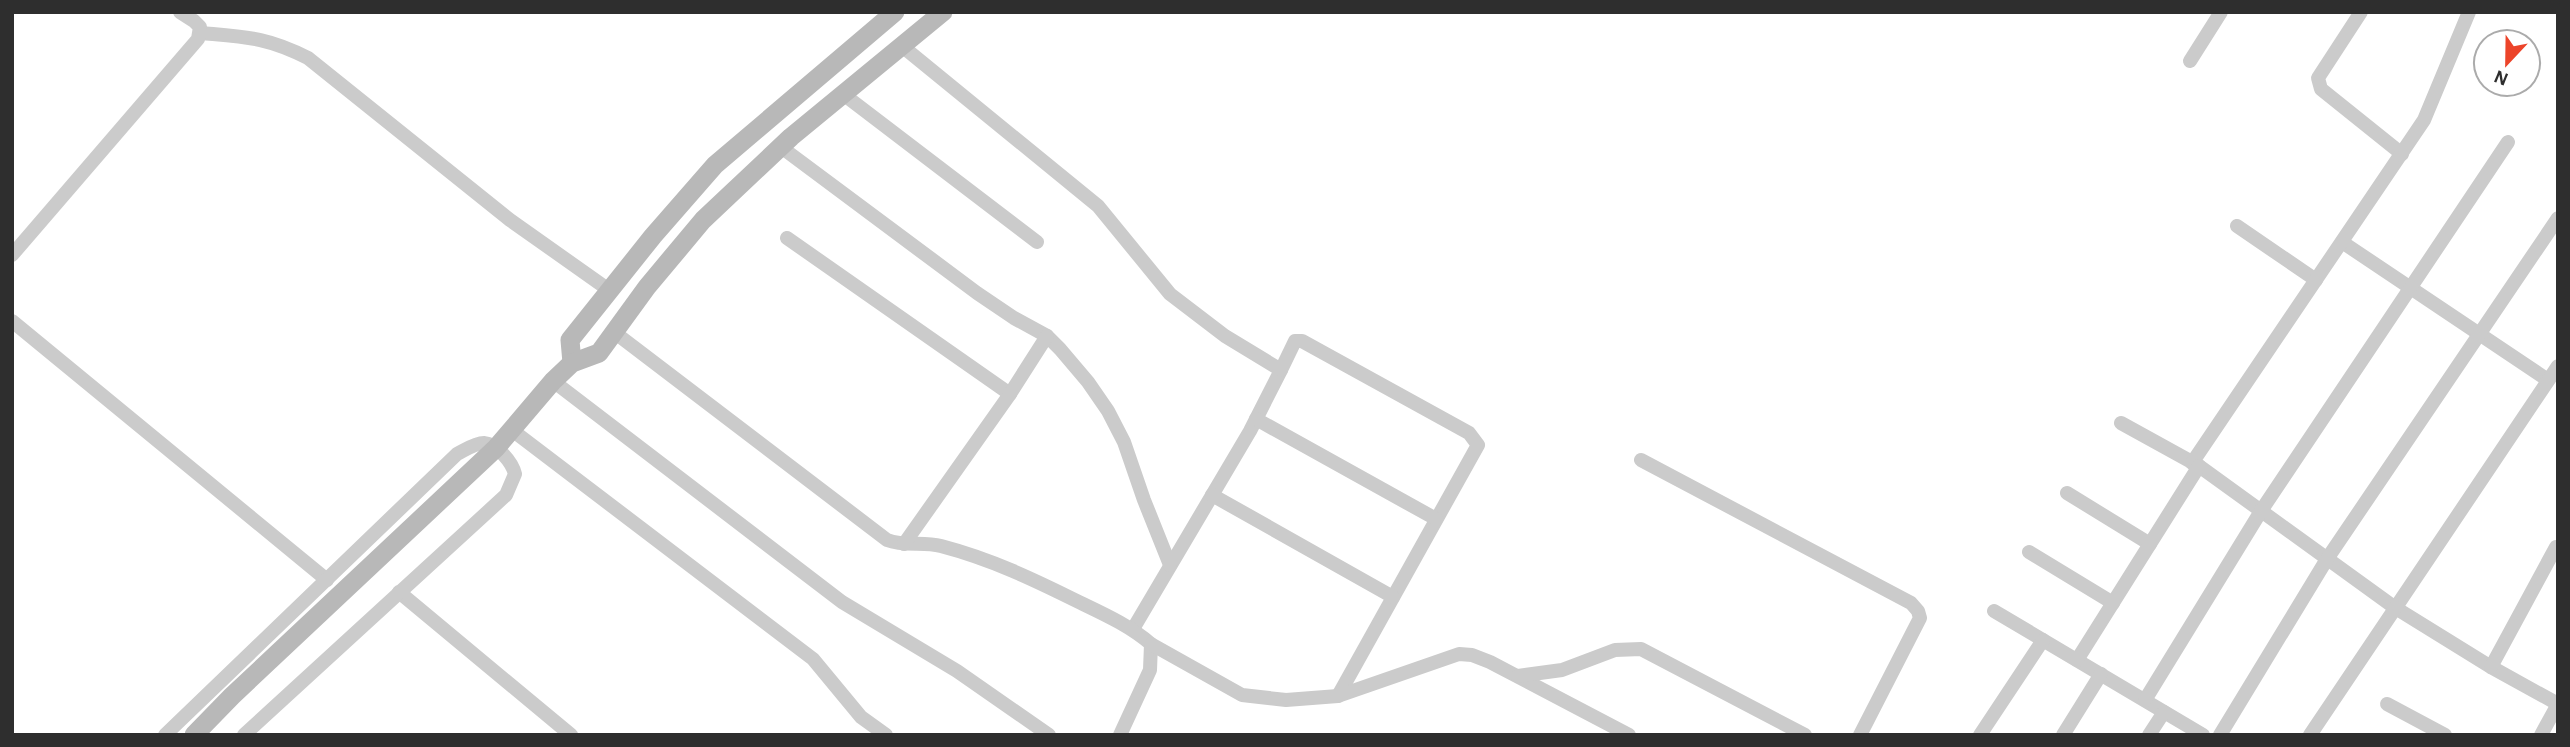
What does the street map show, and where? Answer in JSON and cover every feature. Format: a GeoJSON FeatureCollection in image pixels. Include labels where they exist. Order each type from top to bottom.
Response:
{"type":"FeatureCollection","features":[{"type":"Feature","properties":{"kind":"main road"},"geometry":{"type":"LineString","coordinates":[[572,363],[570,340],[653,236],[715,165],[895,12]]}},
{"type":"Feature","properties":{"kind":"main road"},"geometry":{"type":"LineString","coordinates":[[194,735],[232,696],[479,465],[572,363],[599,353],[703,220],[780,147],[943,12]]}},
{"type":"Feature","properties":{"kind":"street"},"geometry":{"type":"LineString","coordinates":[[12,255],[198,39],[200,27],[180,12]]}},
{"type":"Feature","properties":{"kind":"street"},"geometry":{"type":"LineString","coordinates":[[2190,61],[2221,12]]}},
{"type":"Feature","properties":{"kind":"street"},"geometry":{"type":"LineString","coordinates":[[2361,12],[2318,78],[2318,84],[2402,154]]}},
{"type":"Feature","properties":{"kind":"street"},"geometry":{"type":"LineString","coordinates":[[2077,660],[2150,544],[2195,465],[2424,120],[2469,12]]}},
{"type":"Feature","properties":{"kind":"street"},"geometry":{"type":"LineString","coordinates":[[201,33],[256,37],[284,46],[308,58],[510,220],[609,290]]}},
{"type":"Feature","properties":{"kind":"street"},"geometry":{"type":"LineString","coordinates":[[902,46],[1098,206],[1170,294],[1225,337],[1281,370]]}},
{"type":"Feature","properties":{"kind":"street"},"geometry":{"type":"LineString","coordinates":[[843,94],[1037,242]]}},
{"type":"Feature","properties":{"kind":"street"},"geometry":{"type":"LineString","coordinates":[[2145,700],[2261,511],[2508,142]]}},
{"type":"Feature","properties":{"kind":"street"},"geometry":{"type":"LineString","coordinates":[[780,147],[977,293],[1047,336],[1088,382],[1108,411],[1124,442],[1170,565]]}},
{"type":"Feature","properties":{"kind":"street"},"geometry":{"type":"LineString","coordinates":[[2220,735],[2327,559],[2558,218]]}},
{"type":"Feature","properties":{"kind":"street"},"geometry":{"type":"LineString","coordinates":[[2237,226],[2316,280]]}},
{"type":"Feature","properties":{"kind":"street"},"geometry":{"type":"LineString","coordinates":[[787,238],[1010,394]]}},
{"type":"Feature","properties":{"kind":"street"},"geometry":{"type":"LineString","coordinates":[[2342,242],[2549,380]]}},
{"type":"Feature","properties":{"kind":"street"},"geometry":{"type":"LineString","coordinates":[[12,321],[327,580]]}},
{"type":"Feature","properties":{"kind":"street"},"geometry":{"type":"LineString","coordinates":[[614,332],[887,540],[904,544],[934,544],[979,556],[1022,573],[1133,629],[1150,644],[1242,695],[1286,700],[1338,696],[1459,654],[1472,655],[1518,676],[1629,735]]}},
{"type":"Feature","properties":{"kind":"street"},"geometry":{"type":"LineString","coordinates":[[904,544],[1010,394],[1047,336]]}},
{"type":"Feature","properties":{"kind":"street"},"geometry":{"type":"LineString","coordinates":[[1133,629],[1256,419],[1295,341],[1302,341],[1476,439],[1476,450],[1338,696]]}},
{"type":"Feature","properties":{"kind":"street"},"geometry":{"type":"LineString","coordinates":[[2310,735],[2558,366]]}},
{"type":"Feature","properties":{"kind":"street"},"geometry":{"type":"LineString","coordinates":[[553,381],[842,602],[957,671],[1049,735]]}},
{"type":"Feature","properties":{"kind":"street"},"geometry":{"type":"LineString","coordinates":[[1256,419],[1436,519]]}},
{"type":"Feature","properties":{"kind":"street"},"geometry":{"type":"LineString","coordinates":[[2121,423],[2195,465],[2394,607],[2491,667],[2558,704],[2541,735]]}},
{"type":"Feature","properties":{"kind":"street"},"geometry":{"type":"LineString","coordinates":[[512,430],[813,659],[861,717],[886,735]]}},
{"type":"Feature","properties":{"kind":"street"},"geometry":{"type":"LineString","coordinates":[[165,735],[457,454],[471,446],[485,443],[496,448],[513,465],[516,474],[506,495],[244,735]]}},
{"type":"Feature","properties":{"kind":"street"},"geometry":{"type":"LineString","coordinates":[[1641,460],[1911,603],[1918,611],[1920,618],[1860,735]]}},
{"type":"Feature","properties":{"kind":"street"},"geometry":{"type":"LineString","coordinates":[[2067,493],[2150,544]]}},
{"type":"Feature","properties":{"kind":"street"},"geometry":{"type":"LineString","coordinates":[[1212,495],[1393,597]]}},
{"type":"Feature","properties":{"kind":"street"},"geometry":{"type":"LineString","coordinates":[[2491,667],[2556,547]]}},
{"type":"Feature","properties":{"kind":"street"},"geometry":{"type":"LineString","coordinates":[[2029,552],[2113,603]]}},
{"type":"Feature","properties":{"kind":"street"},"geometry":{"type":"LineString","coordinates":[[400,592],[571,735]]}},
{"type":"Feature","properties":{"kind":"street"},"geometry":{"type":"LineString","coordinates":[[1994,611],[2203,735]]}},
{"type":"Feature","properties":{"kind":"street"},"geometry":{"type":"LineString","coordinates":[[1980,735],[2043,640]]}},
{"type":"Feature","properties":{"kind":"street"},"geometry":{"type":"LineString","coordinates":[[1120,735],[1150,670],[1150,644]]}},
{"type":"Feature","properties":{"kind":"street"},"geometry":{"type":"LineString","coordinates":[[1518,676],[1562,670],[1615,650],[1641,649],[1805,735]]}},
{"type":"Feature","properties":{"kind":"street"},"geometry":{"type":"LineString","coordinates":[[2063,735],[2101,674]]}},
{"type":"Feature","properties":{"kind":"street"},"geometry":{"type":"LineString","coordinates":[[2386,705],[2445,735]]}},
{"type":"Feature","properties":{"kind":"street"},"geometry":{"type":"LineString","coordinates":[[2149,735],[2164,712]]}}]}
